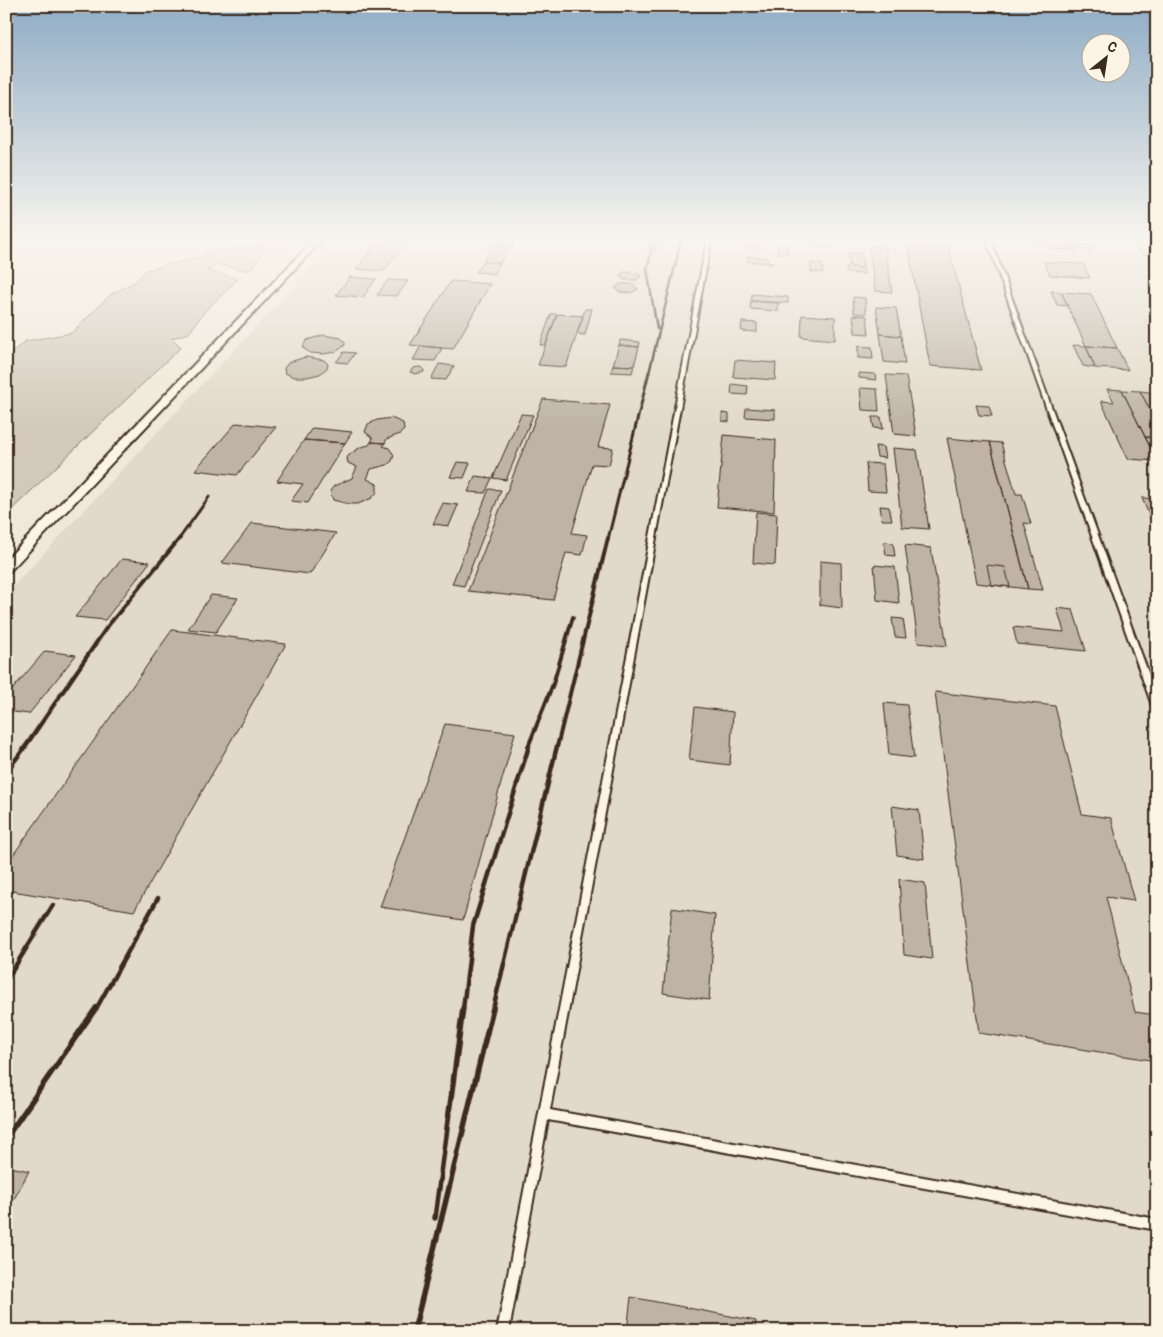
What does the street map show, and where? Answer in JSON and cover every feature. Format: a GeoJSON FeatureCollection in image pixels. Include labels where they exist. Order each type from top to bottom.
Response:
{"type":"FeatureCollection","features":[{"type":"Feature","properties":{"kind":"street"},"geometry":{"type":"LineString","coordinates":[[6,568],[258,303]]}},
{"type":"Feature","properties":{"kind":"lane"},"geometry":{"type":"LineString","coordinates":[[503,1331],[697,303]]}},
{"type":"Feature","properties":{"kind":"lane"},"geometry":{"type":"LineString","coordinates":[[1011,303],[1157,708]]}},
{"type":"Feature","properties":{"kind":"lane"},"geometry":{"type":"LineString","coordinates":[[544,1114],[1157,1225]]}},
{"type":"Feature","properties":{"kind":"shaded area"},"geometry":{"type":"Polygon","coordinates":[[[102,303],[213,303],[189,333],[172,338],[181,347],[6,515],[6,357],[26,341],[72,333],[102,303]]]}},
{"type":"Feature","properties":{"kind":"shaded area"},"geometry":{"type":"Polygon","coordinates":[[[278,303],[1157,303],[1157,1331],[6,1331],[6,594],[278,303]]]}},
{"type":"Feature","properties":{"kind":"building"},"geometry":{"type":"Polygon","coordinates":[[[437,303],[479,303],[453,349],[410,345],[437,303]]]}},
{"type":"Feature","properties":{"kind":"building"},"geometry":{"type":"Polygon","coordinates":[[[751,303],[778,303],[778,311],[750,309],[751,303]]]}},
{"type":"Feature","properties":{"kind":"building"},"geometry":{"type":"Polygon","coordinates":[[[853,303],[865,303],[866,314],[854,313],[853,303]]]}},
{"type":"Feature","properties":{"kind":"building"},"geometry":{"type":"Polygon","coordinates":[[[918,303],[963,303],[981,370],[930,366],[918,303]]]}},
{"type":"Feature","properties":{"kind":"building"},"geometry":{"type":"Polygon","coordinates":[[[1056,303],[1067,303],[1068,306],[1056,303]]]}},
{"type":"Feature","properties":{"kind":"building"},"geometry":{"type":"Polygon","coordinates":[[[1066,303],[1096,303],[1117,348],[1086,346],[1066,303]]]}},
{"type":"Feature","properties":{"kind":"building"},"geometry":{"type":"Polygon","coordinates":[[[876,307],[896,308],[901,336],[880,334],[876,307]]]}},
{"type":"Feature","properties":{"kind":"building"},"geometry":{"type":"Polygon","coordinates":[[[585,309],[592,309],[585,335],[577,334],[585,309]]]}},
{"type":"Feature","properties":{"kind":"building"},"geometry":{"type":"Polygon","coordinates":[[[551,314],[557,314],[546,345],[540,345],[551,314]]]}},
{"type":"Feature","properties":{"kind":"building"},"geometry":{"type":"Polygon","coordinates":[[[557,314],[583,316],[566,367],[538,365],[557,314]]]}},
{"type":"Feature","properties":{"kind":"building"},"geometry":{"type":"Polygon","coordinates":[[[802,315],[835,317],[835,340],[801,337],[802,315]]]}},
{"type":"Feature","properties":{"kind":"building"},"geometry":{"type":"Polygon","coordinates":[[[853,315],[867,316],[869,334],[855,333],[853,315]]]}},
{"type":"Feature","properties":{"kind":"building"},"geometry":{"type":"Polygon","coordinates":[[[742,322],[757,323],[757,332],[741,331],[742,322]]]}},
{"type":"Feature","properties":{"kind":"building"},"geometry":{"type":"Polygon","coordinates":[[[880,334],[901,336],[905,364],[884,362],[880,334]]]}},
{"type":"Feature","properties":{"kind":"building"},"geometry":{"type":"Polygon","coordinates":[[[324,335],[341,338],[345,345],[336,352],[323,354],[310,353],[303,348],[307,340],[324,335]]]}},
{"type":"Feature","properties":{"kind":"building"},"geometry":{"type":"Polygon","coordinates":[[[620,340],[640,342],[639,347],[619,345],[620,340]]]}},
{"type":"Feature","properties":{"kind":"building"},"geometry":{"type":"Polygon","coordinates":[[[619,345],[639,347],[634,366],[613,365],[619,345]]]}},
{"type":"Feature","properties":{"kind":"building"},"geometry":{"type":"Polygon","coordinates":[[[1073,345],[1086,346],[1095,368],[1083,366],[1073,345]]]}},
{"type":"Feature","properties":{"kind":"building"},"geometry":{"type":"Polygon","coordinates":[[[421,346],[442,348],[435,361],[413,360],[421,346]]]}},
{"type":"Feature","properties":{"kind":"building"},"geometry":{"type":"Polygon","coordinates":[[[858,346],[872,347],[873,359],[858,358],[858,346]]]}},
{"type":"Feature","properties":{"kind":"building"},"geometry":{"type":"Polygon","coordinates":[[[1086,346],[1117,348],[1128,370],[1095,368],[1086,346]]]}},
{"type":"Feature","properties":{"kind":"building"},"geometry":{"type":"Polygon","coordinates":[[[344,352],[355,353],[348,363],[336,362],[344,352]]]}},
{"type":"Feature","properties":{"kind":"building"},"geometry":{"type":"Polygon","coordinates":[[[306,357],[324,360],[328,364],[327,368],[320,374],[307,377],[294,377],[285,373],[284,368],[289,362],[306,357]]]}},
{"type":"Feature","properties":{"kind":"building"},"geometry":{"type":"Polygon","coordinates":[[[735,360],[776,363],[775,380],[733,377],[735,360]]]}},
{"type":"Feature","properties":{"kind":"building"},"geometry":{"type":"Polygon","coordinates":[[[439,364],[454,366],[446,380],[431,379],[439,364]]]}},
{"type":"Feature","properties":{"kind":"building"},"geometry":{"type":"Polygon","coordinates":[[[613,365],[634,366],[632,373],[611,372],[613,365]]]}},
{"type":"Feature","properties":{"kind":"building"},"geometry":{"type":"Polygon","coordinates":[[[413,368],[423,368],[424,372],[415,374],[410,372],[413,368]]]}},
{"type":"Feature","properties":{"kind":"building"},"geometry":{"type":"Polygon","coordinates":[[[859,373],[875,374],[876,380],[859,378],[859,373]]]}},
{"type":"Feature","properties":{"kind":"building"},"geometry":{"type":"Polygon","coordinates":[[[886,375],[906,376],[916,436],[894,434],[886,375]]]}},
{"type":"Feature","properties":{"kind":"building"},"geometry":{"type":"Polygon","coordinates":[[[732,384],[748,386],[747,395],[731,394],[732,384]]]}},
{"type":"Feature","properties":{"kind":"building"},"geometry":{"type":"Polygon","coordinates":[[[860,388],[877,389],[879,411],[862,410],[860,388]]]}},
{"type":"Feature","properties":{"kind":"building"},"geometry":{"type":"Polygon","coordinates":[[[1107,389],[1122,390],[1157,461],[1128,459],[1101,401],[1114,402],[1107,389]]]}},
{"type":"Feature","properties":{"kind":"building"},"geometry":{"type":"Polygon","coordinates":[[[1122,390],[1140,391],[1157,423],[1157,438],[1145,437],[1122,390]]]}},
{"type":"Feature","properties":{"kind":"building"},"geometry":{"type":"Polygon","coordinates":[[[1140,391],[1157,393],[1157,423],[1140,391]]]}},
{"type":"Feature","properties":{"kind":"building"},"geometry":{"type":"Polygon","coordinates":[[[543,399],[610,405],[598,447],[613,448],[609,465],[592,464],[572,533],[587,535],[582,555],[566,553],[553,600],[468,591],[543,399]]]}},
{"type":"Feature","properties":{"kind":"building"},"geometry":{"type":"Polygon","coordinates":[[[976,405],[989,406],[992,416],[979,415],[976,405]]]}},
{"type":"Feature","properties":{"kind":"building"},"geometry":{"type":"Polygon","coordinates":[[[746,408],[775,410],[775,419],[745,417],[746,408]]]}},
{"type":"Feature","properties":{"kind":"building"},"geometry":{"type":"Polygon","coordinates":[[[722,413],[729,414],[729,422],[722,421],[722,413]]]}},
{"type":"Feature","properties":{"kind":"building"},"geometry":{"type":"Polygon","coordinates":[[[521,414],[533,415],[506,480],[493,478],[521,414]]]}},
{"type":"Feature","properties":{"kind":"building"},"geometry":{"type":"Polygon","coordinates":[[[872,417],[881,417],[883,429],[874,428],[872,417]]]}},
{"type":"Feature","properties":{"kind":"building"},"geometry":{"type":"Polygon","coordinates":[[[391,418],[403,423],[404,430],[400,434],[387,439],[385,443],[371,442],[373,438],[365,432],[368,424],[377,420],[391,418]]]}},
{"type":"Feature","properties":{"kind":"building"},"geometry":{"type":"Polygon","coordinates":[[[236,423],[276,427],[237,475],[195,470],[236,423]]]}},
{"type":"Feature","properties":{"kind":"building"},"geometry":{"type":"Polygon","coordinates":[[[312,428],[352,432],[345,443],[304,440],[312,428]]]}},
{"type":"Feature","properties":{"kind":"building"},"geometry":{"type":"Polygon","coordinates":[[[724,435],[776,440],[774,512],[717,507],[724,435]]]}},
{"type":"Feature","properties":{"kind":"building"},"geometry":{"type":"Polygon","coordinates":[[[1145,437],[1157,438],[1157,460],[1145,437]]]}},
{"type":"Feature","properties":{"kind":"building"},"geometry":{"type":"Polygon","coordinates":[[[947,438],[990,442],[1028,589],[976,583],[947,438]]]}},
{"type":"Feature","properties":{"kind":"building"},"geometry":{"type":"Polygon","coordinates":[[[304,440],[345,443],[308,503],[291,501],[303,484],[277,481],[304,440]]]}},
{"type":"Feature","properties":{"kind":"building"},"geometry":{"type":"Polygon","coordinates":[[[371,442],[385,443],[383,446],[389,448],[394,455],[392,461],[387,465],[371,469],[367,479],[377,484],[377,492],[372,498],[358,504],[333,500],[330,491],[334,486],[352,478],[357,467],[348,463],[347,458],[350,454],[361,447],[369,445],[371,442]]]}},
{"type":"Feature","properties":{"kind":"building"},"geometry":{"type":"Polygon","coordinates":[[[990,442],[1001,443],[1016,494],[1022,494],[1031,524],[1024,523],[1043,590],[1028,589],[990,442]]]}},
{"type":"Feature","properties":{"kind":"building"},"geometry":{"type":"Polygon","coordinates":[[[875,446],[883,447],[885,458],[877,457],[875,446]]]}},
{"type":"Feature","properties":{"kind":"building"},"geometry":{"type":"Polygon","coordinates":[[[893,448],[917,450],[929,529],[902,527],[893,448]]]}},
{"type":"Feature","properties":{"kind":"building"},"geometry":{"type":"Polygon","coordinates":[[[457,462],[470,463],[464,478],[450,477],[457,462]]]}},
{"type":"Feature","properties":{"kind":"building"},"geometry":{"type":"Polygon","coordinates":[[[866,463],[883,464],[886,492],[868,491],[866,463]]]}},
{"type":"Feature","properties":{"kind":"building"},"geometry":{"type":"Polygon","coordinates":[[[475,476],[492,478],[485,493],[468,492],[475,476]]]}},
{"type":"Feature","properties":{"kind":"building"},"geometry":{"type":"Polygon","coordinates":[[[489,489],[501,490],[464,586],[452,584],[489,489]]]}},
{"type":"Feature","properties":{"kind":"building"},"geometry":{"type":"Polygon","coordinates":[[[1142,498],[1157,499],[1157,532],[1156,532],[1142,498]]]}},
{"type":"Feature","properties":{"kind":"building"},"geometry":{"type":"Polygon","coordinates":[[[443,503],[458,505],[449,526],[433,524],[443,503]]]}},
{"type":"Feature","properties":{"kind":"building"},"geometry":{"type":"Polygon","coordinates":[[[880,506],[889,507],[892,520],[882,520],[880,506]]]}},
{"type":"Feature","properties":{"kind":"building"},"geometry":{"type":"Polygon","coordinates":[[[756,512],[777,514],[775,565],[753,563],[756,512]]]}},
{"type":"Feature","properties":{"kind":"building"},"geometry":{"type":"Polygon","coordinates":[[[252,523],[336,533],[310,574],[222,563],[252,523]]]}},
{"type":"Feature","properties":{"kind":"building"},"geometry":{"type":"Polygon","coordinates":[[[884,542],[893,543],[895,556],[886,555],[884,542]]]}},
{"type":"Feature","properties":{"kind":"building"},"geometry":{"type":"Polygon","coordinates":[[[905,545],[931,548],[947,646],[918,643],[905,545]]]}},
{"type":"Feature","properties":{"kind":"building"},"geometry":{"type":"Polygon","coordinates":[[[122,559],[150,562],[105,620],[75,617],[122,559]]]}},
{"type":"Feature","properties":{"kind":"building"},"geometry":{"type":"Polygon","coordinates":[[[820,561],[841,563],[842,608],[820,605],[820,561]]]}},
{"type":"Feature","properties":{"kind":"building"},"geometry":{"type":"Polygon","coordinates":[[[874,565],[895,567],[899,603],[877,600],[874,565]]]}},
{"type":"Feature","properties":{"kind":"building"},"geometry":{"type":"Polygon","coordinates":[[[987,565],[1005,567],[1010,587],[991,585],[987,565]]]}},
{"type":"Feature","properties":{"kind":"building"},"geometry":{"type":"Polygon","coordinates":[[[211,595],[238,598],[216,632],[188,629],[211,595]]]}},
{"type":"Feature","properties":{"kind":"building"},"geometry":{"type":"Polygon","coordinates":[[[1057,608],[1073,610],[1086,651],[1017,644],[1013,627],[1064,632],[1057,608]]]}},
{"type":"Feature","properties":{"kind":"building"},"geometry":{"type":"Polygon","coordinates":[[[892,618],[903,619],[906,638],[895,637],[892,618]]]}},
{"type":"Feature","properties":{"kind":"building"},"geometry":{"type":"Polygon","coordinates":[[[172,630],[286,644],[134,911],[6,890],[6,865],[172,630]]]}},
{"type":"Feature","properties":{"kind":"building"},"geometry":{"type":"Polygon","coordinates":[[[45,651],[76,655],[29,714],[6,711],[6,697],[45,651]]]}},
{"type":"Feature","properties":{"kind":"building"},"geometry":{"type":"Polygon","coordinates":[[[935,692],[1055,706],[1082,814],[1111,818],[1134,901],[1106,897],[1135,1012],[1156,1015],[1157,1061],[979,1033],[935,692]]]}},
{"type":"Feature","properties":{"kind":"building"},"geometry":{"type":"Polygon","coordinates":[[[884,703],[907,705],[914,758],[889,755],[884,703]]]}},
{"type":"Feature","properties":{"kind":"building"},"geometry":{"type":"Polygon","coordinates":[[[695,707],[733,712],[730,765],[689,760],[695,707]]]}},
{"type":"Feature","properties":{"kind":"building"},"geometry":{"type":"Polygon","coordinates":[[[445,724],[515,733],[463,920],[380,907],[445,724]]]}},
{"type":"Feature","properties":{"kind":"building"},"geometry":{"type":"Polygon","coordinates":[[[892,806],[919,810],[924,859],[897,855],[892,806]]]}},
{"type":"Feature","properties":{"kind":"building"},"geometry":{"type":"Polygon","coordinates":[[[899,879],[925,883],[932,959],[904,955],[899,879]]]}},
{"type":"Feature","properties":{"kind":"building"},"geometry":{"type":"Polygon","coordinates":[[[672,908],[715,915],[709,1000],[663,993],[672,908]]]}},
{"type":"Feature","properties":{"kind":"building"},"geometry":{"type":"Polygon","coordinates":[[[6,1166],[29,1171],[6,1214],[6,1166]]]}},
{"type":"Feature","properties":{"kind":"building"},"geometry":{"type":"Polygon","coordinates":[[[631,1297],[756,1321],[755,1331],[627,1331],[631,1297]]]}},
{"type":"Feature","properties":{"kind":"railway"},"geometry":{"type":"LineString","coordinates":[[653,303],[657,329]]}},
{"type":"Feature","properties":{"kind":"railway"},"geometry":{"type":"LineString","coordinates":[[649,373],[666,303]]}},
{"type":"Feature","properties":{"kind":"railway"},"geometry":{"type":"LineString","coordinates":[[608,539],[649,372]]}},
{"type":"Feature","properties":{"kind":"railway"},"geometry":{"type":"LineString","coordinates":[[179,539],[209,497]]}},
{"type":"Feature","properties":{"kind":"railway"},"geometry":{"type":"LineString","coordinates":[[25,747],[107,627],[180,538]]}},
{"type":"Feature","properties":{"kind":"railway"},"geometry":{"type":"LineString","coordinates":[[557,747],[608,538]]}},
{"type":"Feature","properties":{"kind":"railway"},"geometry":{"type":"LineString","coordinates":[[528,747],[553,684],[573,617]]}},
{"type":"Feature","properties":{"kind":"railway"},"geometry":{"type":"LineString","coordinates":[[6,772],[26,746]]}},
{"type":"Feature","properties":{"kind":"railway"},"geometry":{"type":"LineString","coordinates":[[463,1009],[473,926],[529,746]]}},
{"type":"Feature","properties":{"kind":"railway"},"geometry":{"type":"LineString","coordinates":[[493,1009],[557,746]]}},
{"type":"Feature","properties":{"kind":"railway"},"geometry":{"type":"LineString","coordinates":[[96,1009],[158,898]]}},
{"type":"Feature","properties":{"kind":"railway"},"geometry":{"type":"LineString","coordinates":[[6,981],[53,905]]}},
{"type":"Feature","properties":{"kind":"railway"},"geometry":{"type":"LineString","coordinates":[[6,1138],[96,1008]]}},
{"type":"Feature","properties":{"kind":"railway"},"geometry":{"type":"LineString","coordinates":[[435,1218],[463,1008]]}},
{"type":"Feature","properties":{"kind":"railway"},"geometry":{"type":"LineString","coordinates":[[414,1331],[493,1008]]}}]}
